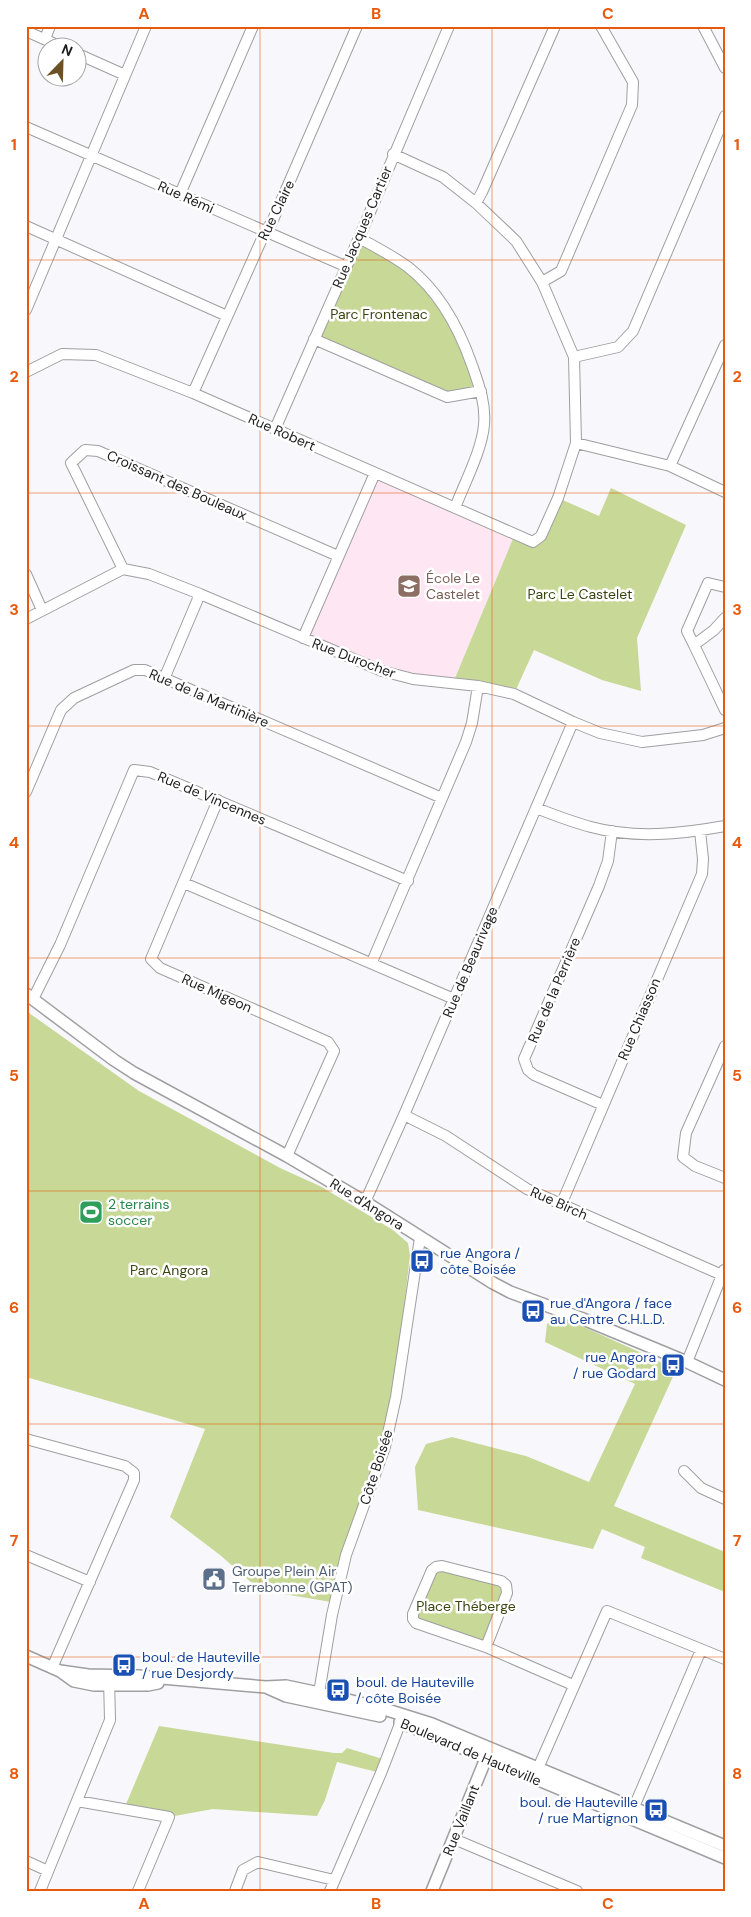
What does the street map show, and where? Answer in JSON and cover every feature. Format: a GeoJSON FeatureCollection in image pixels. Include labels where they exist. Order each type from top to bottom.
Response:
{"type":"FeatureCollection","features":[{"type":"Feature","properties":{"kind":"street"},"geometry":{"type":"LineString","coordinates":[[45,38],[50,26]]}},
{"type":"Feature","properties":{"kind":"street"},"geometry":{"type":"LineString","coordinates":[[26,310],[146,26]]}},
{"type":"Feature","properties":{"kind":"street"},"geometry":{"type":"LineString","coordinates":[[180,194],[253,26]]}},
{"type":"Feature","properties":{"kind":"street","name":"Rue Claire"},"geometry":{"type":"LineString","coordinates":[[193,393],[264,232],[272,222],[357,26]]}},
{"type":"Feature","properties":{"kind":"street","name":"Rue Jacques Cartier"},"geometry":{"type":"LineString","coordinates":[[274,429],[359,238],[393,154],[449,26]]}},
{"type":"Feature","properties":{"kind":"street"},"geometry":{"type":"LineString","coordinates":[[476,203],[555,26]]}},
{"type":"Feature","properties":{"kind":"street"},"geometry":{"type":"LineString","coordinates":[[542,282],[561,271],[632,105],[633,82],[601,26]]}},
{"type":"Feature","properties":{"kind":"street"},"geometry":{"type":"LineString","coordinates":[[703,26],[725,68]]}},
{"type":"Feature","properties":{"kind":"street"},"geometry":{"type":"LineString","coordinates":[[26,31],[43,38]]}},
{"type":"Feature","properties":{"kind":"street"},"geometry":{"type":"LineString","coordinates":[[88,58],[125,75]]}},
{"type":"Feature","properties":{"kind":"street"},"geometry":{"type":"LineString","coordinates":[[574,357],[618,347],[633,332],[725,116]]}},
{"type":"Feature","properties":{"kind":"street","name":"Rue Rémi"},"geometry":{"type":"LineString","coordinates":[[26,127],[345,266]]}},
{"type":"Feature","properties":{"kind":"street"},"geometry":{"type":"LineString","coordinates":[[393,154],[443,177],[476,203],[516,242],[542,282],[574,357],[576,443],[670,466],[725,492]]}},
{"type":"Feature","properties":{"kind":"street"},"geometry":{"type":"LineString","coordinates":[[26,226],[227,316]]}},
{"type":"Feature","properties":{"kind":"street"},"geometry":{"type":"LineString","coordinates":[[359,238],[408,268],[427,286],[446,308],[465,344],[481,391],[484,408],[482,437],[455,508]]}},
{"type":"Feature","properties":{"kind":"street"},"geometry":{"type":"LineString","coordinates":[[314,340],[447,397],[481,391]]}},
{"type":"Feature","properties":{"kind":"street"},"geometry":{"type":"LineString","coordinates":[[670,466],[725,345]]}},
{"type":"Feature","properties":{"kind":"street","name":"Rue Robert"},"geometry":{"type":"LineString","coordinates":[[27,367],[62,354],[96,355],[193,393],[533,542],[541,536],[558,498],[576,443]]}},
{"type":"Feature","properties":{"kind":"street","name":"Croissant des Bouleaux"},"geometry":{"type":"LineString","coordinates":[[123,569],[71,463],[85,450],[98,451],[338,556]]}},
{"type":"Feature","properties":{"kind":"street"},"geometry":{"type":"LineString","coordinates":[[303,638],[375,473]]}},
{"type":"Feature","properties":{"kind":"street"},"geometry":{"type":"LineString","coordinates":[[26,618],[123,569]]}},
{"type":"Feature","properties":{"kind":"street","name":"Rue Durocher"},"geometry":{"type":"LineString","coordinates":[[123,569],[149,574],[200,594],[382,671],[413,679],[478,686],[514,694],[600,733],[642,742],[703,735],[725,728]]}},
{"type":"Feature","properties":{"kind":"street"},"geometry":{"type":"LineString","coordinates":[[26,574],[42,610]]}},
{"type":"Feature","properties":{"kind":"street"},"geometry":{"type":"LineString","coordinates":[[725,587],[708,584],[687,631],[725,710]]}},
{"type":"Feature","properties":{"kind":"street"},"geometry":{"type":"LineString","coordinates":[[164,679],[200,594]]}},
{"type":"Feature","properties":{"kind":"street"},"geometry":{"type":"LineString","coordinates":[[694,645],[714,630],[725,618]]}},
{"type":"Feature","properties":{"kind":"street","name":"Rue de la Martinière"},"geometry":{"type":"LineString","coordinates":[[26,792],[61,710],[74,698],[134,670],[145,670],[442,798]]}},
{"type":"Feature","properties":{"kind":"street"},"geometry":{"type":"LineString","coordinates":[[372,962],[466,742],[472,723],[478,686]]}},
{"type":"Feature","properties":{"kind":"street","name":"Rue de Beaurivage"},"geometry":{"type":"LineString","coordinates":[[365,1202],[573,722]]}},
{"type":"Feature","properties":{"kind":"street","name":"Rue de Vincennes"},"geometry":{"type":"LineString","coordinates":[[29,997],[60,945],[134,770],[150,772],[408,881]]}},
{"type":"Feature","properties":{"kind":"street","name":"Rue Migeon"},"geometry":{"type":"LineString","coordinates":[[218,800],[151,959],[160,968],[328,1042],[334,1051],[287,1156]]}},
{"type":"Feature","properties":{"kind":"street"},"geometry":{"type":"LineString","coordinates":[[536,808],[591,827],[612,831],[660,835],[700,831],[725,826]]}},
{"type":"Feature","properties":{"kind":"street","name":"Rue de la Perrière"},"geometry":{"type":"LineString","coordinates":[[602,1105],[534,1075],[528,1070],[524,1059],[599,886],[608,861],[612,831]]}},
{"type":"Feature","properties":{"kind":"street","name":"Rue Chiasson"},"geometry":{"type":"LineString","coordinates":[[561,1205],[702,874],[703,859],[700,831]]}},
{"type":"Feature","properties":{"kind":"street"},"geometry":{"type":"LineString","coordinates":[[184,882],[454,999]]}},
{"type":"Feature","properties":{"kind":"street","name":"Rue d'Angora"},"geometry":{"type":"LineString","coordinates":[[29,997],[134,1073],[287,1156],[365,1202],[493,1283],[510,1292],[583,1319],[687,1362],[725,1380]]}},
{"type":"Feature","properties":{"kind":"street"},"geometry":{"type":"LineString","coordinates":[[725,1046],[686,1133],[683,1157],[695,1166],[725,1178]]}},
{"type":"Feature","properties":{"kind":"street","name":"Rue Birch"},"geometry":{"type":"LineString","coordinates":[[404,1115],[446,1136],[527,1189],[561,1205],[724,1272]]}},
{"type":"Feature","properties":{"kind":"street","name":"Côte Boisée"},"geometry":{"type":"LineString","coordinates":[[318,1698],[332,1615],[346,1555],[384,1447],[396,1396],[420,1238]]}},
{"type":"Feature","properties":{"kind":"street"},"geometry":{"type":"LineString","coordinates":[[687,1362],[722,1288],[724,1272]]}},
{"type":"Feature","properties":{"kind":"street"},"geometry":{"type":"LineString","coordinates":[[26,1439],[125,1466],[134,1473],[134,1480],[90,1582],[56,1669]]}},
{"type":"Feature","properties":{"kind":"street"},"geometry":{"type":"LineString","coordinates":[[684,1472],[701,1488],[725,1499]]}},
{"type":"Feature","properties":{"kind":"street"},"geometry":{"type":"LineString","coordinates":[[26,1555],[90,1582]]}},
{"type":"Feature","properties":{"kind":"street"},"geometry":{"type":"LineString","coordinates":[[486,1647],[507,1593],[506,1585],[501,1581],[442,1566],[436,1567],[432,1570],[413,1614],[413,1619],[416,1623],[486,1647],[574,1685]]}},
{"type":"Feature","properties":{"kind":"street"},"geometry":{"type":"LineString","coordinates":[[536,1774],[607,1611],[725,1659]]}},
{"type":"Feature","properties":{"kind":"street"},"geometry":{"type":"LineString","coordinates":[[631,1813],[701,1650]]}},
{"type":"Feature","properties":{"kind":"street","name":"Boulevard de Hauteville"},"geometry":{"type":"LineString","coordinates":[[26,1656],[56,1669],[74,1681],[109,1681],[148,1685],[169,1680],[266,1687],[286,1696],[318,1698],[370,1713],[402,1718],[631,1813],[725,1846]]}},
{"type":"Feature","properties":{"kind":"street"},"geometry":{"type":"LineString","coordinates":[[40,1891],[110,1720],[109,1681]]}},
{"type":"Feature","properties":{"kind":"street"},"geometry":{"type":"LineString","coordinates":[[330,1891],[402,1718]]}},
{"type":"Feature","properties":{"kind":"street","name":"Rue Vaillant"},"geometry":{"type":"LineString","coordinates":[[432,1891],[488,1753]]}},
{"type":"Feature","properties":{"kind":"street"},"geometry":{"type":"LineString","coordinates":[[76,1801],[169,1817],[138,1891]]}},
{"type":"Feature","properties":{"kind":"street","name":"Boulevard de Hauteville"},"geometry":{"type":"LineString","coordinates":[[631,1813],[725,1858]]}},
{"type":"Feature","properties":{"kind":"street"},"geometry":{"type":"LineString","coordinates":[[454,1839],[577,1891]]}},
{"type":"Feature","properties":{"kind":"street"},"geometry":{"type":"LineString","coordinates":[[26,1861],[48,1871]]}},
{"type":"Feature","properties":{"kind":"street"},"geometry":{"type":"LineString","coordinates":[[235,1891],[243,1870],[258,1862],[334,1880]]}},
{"type":"Feature","properties":{"kind":"shaded area","name":"École Le Castelet"},"geometry":{"type":"Polygon","coordinates":[[[375,473],[515,534],[453,683],[413,679],[303,638],[375,473]]]}},
{"type":"Feature","properties":{"kind":"green space","name":"Parc Frontenac"},"geometry":{"type":"Polygon","coordinates":[[[359,238],[425,288],[441,307],[454,329],[479,389],[447,397],[314,339],[359,238]]]}},
{"type":"Feature","properties":{"kind":"green space","name":"Parc Le Castelet"},"geometry":{"type":"Polygon","coordinates":[[[611,488],[686,525],[637,638],[641,691],[602,680],[534,650],[514,694],[453,683],[515,534],[533,542],[558,498],[599,516],[611,488]]]}},
{"type":"Feature","properties":{"kind":"green space","name":"Parc Angora"},"geometry":{"type":"Polygon","coordinates":[[[29,1013],[139,1091],[282,1169],[320,1186],[393,1230],[408,1243],[410,1255],[396,1378],[383,1444],[331,1602],[260,1590],[220,1555],[170,1517],[205,1429],[26,1377],[26,1020],[29,1013]]]}},
{"type":"Feature","properties":{"kind":"green space"},"geometry":{"type":"Polygon","coordinates":[[[557,1315],[676,1370],[614,1506],[725,1552],[725,1592],[641,1558],[645,1547],[602,1529],[593,1549],[418,1510],[415,1467],[426,1444],[452,1437],[526,1456],[589,1482],[635,1384],[545,1342],[547,1324],[557,1315]]]}},
{"type":"Feature","properties":{"kind":"green space","name":"Place Théberge"},"geometry":{"type":"Polygon","coordinates":[[[436,1567],[506,1585],[486,1647],[416,1623],[413,1614],[436,1567]]]}},
{"type":"Feature","properties":{"kind":"green space"},"geometry":{"type":"Polygon","coordinates":[[[159,1726],[334,1753],[342,1753],[347,1748],[386,1760],[381,1773],[337,1762],[325,1800],[317,1816],[213,1809],[169,1817],[124,1809],[159,1726]]]}},
{"type":"Feature","properties":{"kind":"place","name":"École Le Castelet"},"geometry":{"type":"Point","coordinates":[409,586]}},
{"type":"Feature","properties":{"kind":"place","name":"2 terrains soccer"},"geometry":{"type":"Point","coordinates":[91,1212]}},
{"type":"Feature","properties":{"kind":"place","name":"rue Angora / côte Boisée"},"geometry":{"type":"Point","coordinates":[422,1261]}},
{"type":"Feature","properties":{"kind":"place","name":"rue d'Angora / face au Centre C.H.L.D."},"geometry":{"type":"Point","coordinates":[533,1311]}},
{"type":"Feature","properties":{"kind":"place","name":"rue Angora / rue Godard"},"geometry":{"type":"Point","coordinates":[673,1365]}},
{"type":"Feature","properties":{"kind":"place","name":"Groupe Plein Air Terrebonne (GPAT)"},"geometry":{"type":"Point","coordinates":[214,1579]}},
{"type":"Feature","properties":{"kind":"place","name":"boul. de Hauteville / rue Desjordy"},"geometry":{"type":"Point","coordinates":[124,1665]}},
{"type":"Feature","properties":{"kind":"place","name":"boul. de Hauteville / côte Boisée"},"geometry":{"type":"Point","coordinates":[338,1690]}},
{"type":"Feature","properties":{"kind":"place","name":"boul. de Hauteville / rue Martignon"},"geometry":{"type":"Point","coordinates":[656,1810]}}]}
